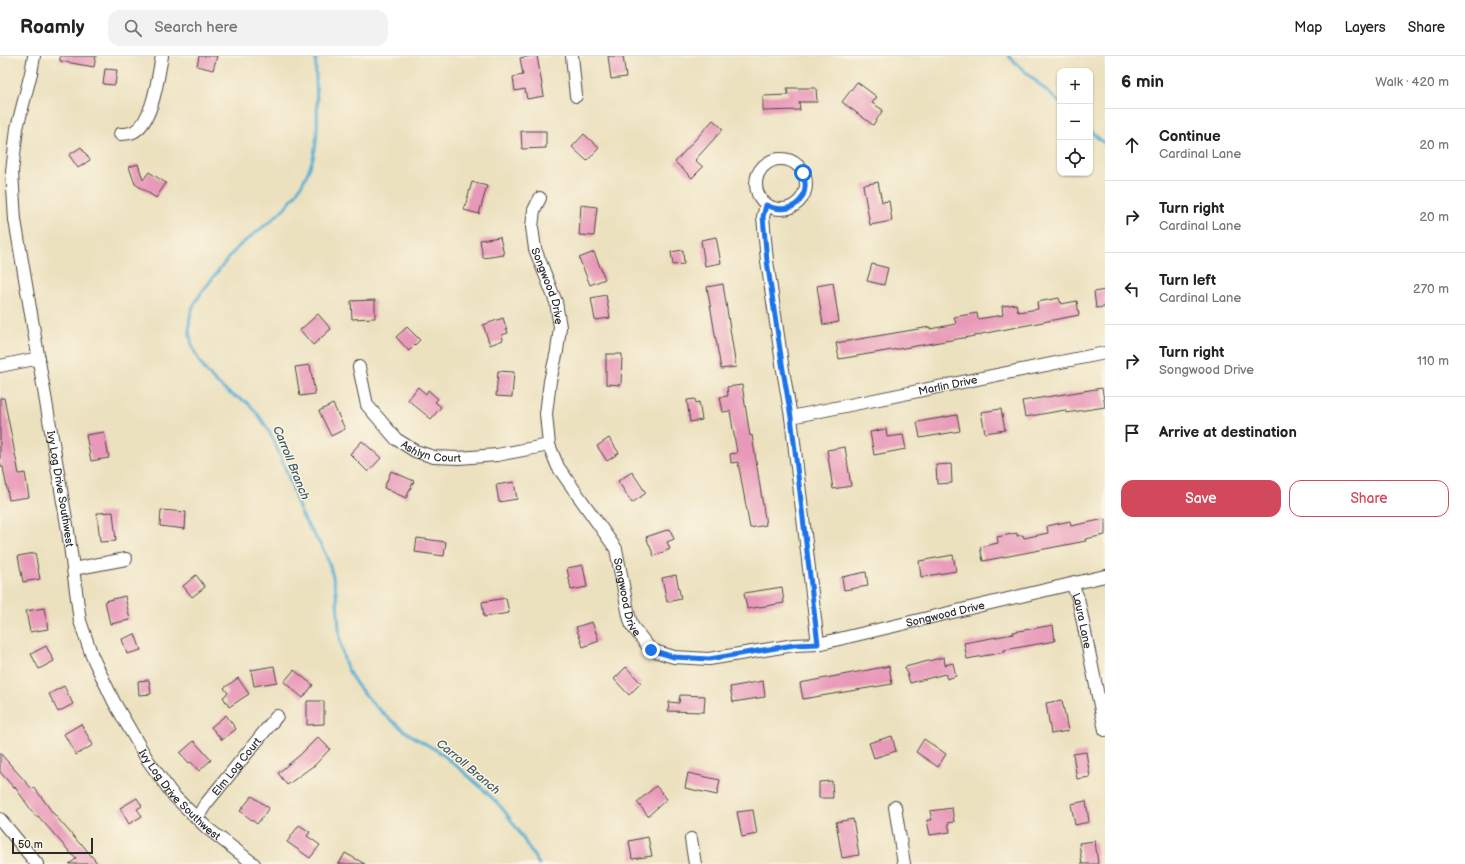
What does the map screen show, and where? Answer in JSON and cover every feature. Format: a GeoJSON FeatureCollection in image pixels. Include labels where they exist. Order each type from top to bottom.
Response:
{"type":"FeatureCollection","features":[{"type":"Feature","properties":{"kind":"street","name":"Ivy Log Drive Southwest"},"geometry":{"type":"LineString","coordinates":[[34,56],[17,128],[12,172],[15,220],[68,531],[80,621],[92,656],[114,702],[147,759],[173,795],[207,828],[254,864]]}},
{"type":"Feature","properties":{"kind":"street"},"geometry":{"type":"LineString","coordinates":[[120,134],[132,132],[139,128],[148,116],[162,56]]}},
{"type":"Feature","properties":{"kind":"street"},"geometry":{"type":"LineString","coordinates":[[572,56],[576,96]]}},
{"type":"Feature","properties":{"kind":"street"},"geometry":{"type":"LineString","coordinates":[[784,159],[798,166],[806,181],[806,189],[803,197],[794,206],[782,210],[766,205],[757,192],[757,179],[762,168],[768,163],[784,159]]}},
{"type":"Feature","properties":{"kind":"street","name":"Songwood Drive"},"geometry":{"type":"LineString","coordinates":[[540,198],[534,210],[532,221],[535,249],[556,302],[560,327],[558,351],[550,381],[546,414],[549,444],[558,467],[616,549],[632,626],[651,650],[674,657],[709,659],[794,645],[818,644],[1074,582],[1105,576]]}},
{"type":"Feature","properties":{"kind":"street"},"geometry":{"type":"LineString","coordinates":[[766,205],[763,217],[767,261],[791,417],[818,644]]}},
{"type":"Feature","properties":{"kind":"street","name":"Marlin Drive"},"geometry":{"type":"LineString","coordinates":[[791,417],[1105,353]]}},
{"type":"Feature","properties":{"kind":"street"},"geometry":{"type":"LineString","coordinates":[[0,366],[39,358]]}},
{"type":"Feature","properties":{"kind":"street","name":"Ashlyn Court"},"geometry":{"type":"LineString","coordinates":[[359,367],[368,404],[396,439],[415,451],[434,457],[459,458],[497,455],[549,444]]}},
{"type":"Feature","properties":{"kind":"street"},"geometry":{"type":"LineString","coordinates":[[73,569],[126,559]]}},
{"type":"Feature","properties":{"kind":"street","name":"Laura Lane"},"geometry":{"type":"LineString","coordinates":[[1074,582],[1074,589],[1078,598],[1105,730]]}},
{"type":"Feature","properties":{"kind":"street","name":"Elm Log Court"},"geometry":{"type":"LineString","coordinates":[[197,818],[205,805],[277,716]]}},
{"type":"Feature","properties":{"kind":"street"},"geometry":{"type":"LineString","coordinates":[[895,808],[904,864]]}},
{"type":"Feature","properties":{"kind":"street"},"geometry":{"type":"LineString","coordinates":[[0,819],[37,864]]}},
{"type":"Feature","properties":{"kind":"street"},"geometry":{"type":"LineString","coordinates":[[691,839],[695,864]]}},
{"type":"Feature","properties":{"kind":"building"},"geometry":{"type":"Polygon","coordinates":[[[60,56],[96,56],[94,67],[60,61],[60,56]]]}},
{"type":"Feature","properties":{"kind":"building"},"geometry":{"type":"Polygon","coordinates":[[[199,56],[217,56],[213,70],[197,66],[199,56]]]}},
{"type":"Feature","properties":{"kind":"building"},"geometry":{"type":"Polygon","coordinates":[[[537,56],[544,96],[527,99],[525,89],[515,91],[513,77],[523,75],[520,58],[537,56]]]}},
{"type":"Feature","properties":{"kind":"building"},"geometry":{"type":"Polygon","coordinates":[[[608,56],[623,56],[626,77],[611,79],[608,56]]]}},
{"type":"Feature","properties":{"kind":"building"},"geometry":{"type":"Polygon","coordinates":[[[105,69],[117,70],[115,85],[103,84],[105,69]]]}},
{"type":"Feature","properties":{"kind":"building"},"geometry":{"type":"Polygon","coordinates":[[[857,82],[877,97],[872,103],[883,110],[873,125],[842,102],[857,82]]]}},
{"type":"Feature","properties":{"kind":"building"},"geometry":{"type":"Polygon","coordinates":[[[787,88],[816,88],[817,102],[799,102],[800,110],[763,111],[763,96],[788,95],[787,88]]]}},
{"type":"Feature","properties":{"kind":"building"},"geometry":{"type":"Polygon","coordinates":[[[713,120],[723,129],[695,160],[703,167],[692,178],[675,162],[713,120]]]}},
{"type":"Feature","properties":{"kind":"building"},"geometry":{"type":"Polygon","coordinates":[[[521,131],[546,131],[546,148],[522,149],[521,131]]]}},
{"type":"Feature","properties":{"kind":"building"},"geometry":{"type":"Polygon","coordinates":[[[584,134],[599,148],[587,161],[572,147],[584,134]]]}},
{"type":"Feature","properties":{"kind":"building"},"geometry":{"type":"Polygon","coordinates":[[[81,147],[90,160],[78,168],[69,155],[81,147]]]}},
{"type":"Feature","properties":{"kind":"building"},"geometry":{"type":"Polygon","coordinates":[[[138,164],[143,180],[149,172],[166,183],[156,198],[135,184],[129,167],[138,164]]]}},
{"type":"Feature","properties":{"kind":"building"},"geometry":{"type":"Polygon","coordinates":[[[472,182],[487,186],[479,214],[464,210],[472,182]]]}},
{"type":"Feature","properties":{"kind":"building"},"geometry":{"type":"Polygon","coordinates":[[[878,182],[882,202],[889,201],[892,221],[870,225],[863,185],[878,182]]]}},
{"type":"Feature","properties":{"kind":"building"},"geometry":{"type":"Polygon","coordinates":[[[581,205],[597,207],[594,236],[579,235],[581,205]]]}},
{"type":"Feature","properties":{"kind":"building"},"geometry":{"type":"Polygon","coordinates":[[[500,237],[504,255],[483,258],[480,240],[500,237]]]}},
{"type":"Feature","properties":{"kind":"building"},"geometry":{"type":"Polygon","coordinates":[[[716,237],[721,263],[705,266],[701,240],[716,237]]]}},
{"type":"Feature","properties":{"kind":"building"},"geometry":{"type":"Polygon","coordinates":[[[683,250],[684,264],[673,265],[671,252],[683,250]]]}},
{"type":"Feature","properties":{"kind":"building"},"geometry":{"type":"Polygon","coordinates":[[[594,252],[605,279],[590,285],[579,258],[594,252]]]}},
{"type":"Feature","properties":{"kind":"building"},"geometry":{"type":"Polygon","coordinates":[[[872,264],[888,268],[884,285],[867,281],[872,264]]]}},
{"type":"Feature","properties":{"kind":"building"},"geometry":{"type":"Polygon","coordinates":[[[833,283],[839,322],[823,325],[817,286],[833,283]]]}},
{"type":"Feature","properties":{"kind":"building"},"geometry":{"type":"Polygon","coordinates":[[[723,284],[736,367],[721,369],[707,287],[723,284]]]}},
{"type":"Feature","properties":{"kind":"building"},"geometry":{"type":"Polygon","coordinates":[[[1105,290],[1105,307],[1096,308],[1094,292],[1105,290]]]}},
{"type":"Feature","properties":{"kind":"building"},"geometry":{"type":"Polygon","coordinates":[[[606,295],[610,318],[595,320],[591,298],[606,295]]]}},
{"type":"Feature","properties":{"kind":"building"},"geometry":{"type":"Polygon","coordinates":[[[1059,298],[1061,304],[1077,301],[1079,315],[981,335],[839,359],[836,343],[956,324],[954,317],[977,313],[978,319],[1003,315],[1002,306],[1016,304],[1018,312],[1038,309],[1037,302],[1059,298]]]}},
{"type":"Feature","properties":{"kind":"building"},"geometry":{"type":"Polygon","coordinates":[[[375,300],[375,318],[352,319],[351,301],[375,300]]]}},
{"type":"Feature","properties":{"kind":"building"},"geometry":{"type":"Polygon","coordinates":[[[318,314],[331,329],[313,345],[300,330],[318,314]]]}},
{"type":"Feature","properties":{"kind":"building"},"geometry":{"type":"Polygon","coordinates":[[[503,318],[508,333],[502,335],[503,340],[490,345],[483,325],[503,318]]]}},
{"type":"Feature","properties":{"kind":"building"},"geometry":{"type":"Polygon","coordinates":[[[407,327],[420,340],[409,351],[396,337],[407,327]]]}},
{"type":"Feature","properties":{"kind":"building"},"geometry":{"type":"Polygon","coordinates":[[[606,354],[622,354],[621,385],[606,384],[606,354]]]}},
{"type":"Feature","properties":{"kind":"building"},"geometry":{"type":"Polygon","coordinates":[[[310,365],[315,394],[300,396],[295,367],[310,365]]]}},
{"type":"Feature","properties":{"kind":"building"},"geometry":{"type":"Polygon","coordinates":[[[498,371],[514,372],[512,397],[496,396],[498,371]]]}},
{"type":"Feature","properties":{"kind":"building"},"geometry":{"type":"Polygon","coordinates":[[[742,385],[750,436],[752,435],[766,525],[750,528],[738,462],[731,463],[730,454],[737,453],[730,411],[723,412],[720,397],[728,396],[727,387],[742,385]]]}},
{"type":"Feature","properties":{"kind":"building"},"geometry":{"type":"Polygon","coordinates":[[[418,387],[426,394],[428,390],[438,399],[435,402],[441,407],[431,419],[408,400],[418,387]]]}},
{"type":"Feature","properties":{"kind":"building"},"geometry":{"type":"Polygon","coordinates":[[[1102,388],[1105,407],[1066,413],[1065,410],[1025,417],[1022,401],[1102,388]]]}},
{"type":"Feature","properties":{"kind":"building"},"geometry":{"type":"Polygon","coordinates":[[[0,398],[4,398],[19,474],[25,473],[29,497],[9,500],[3,467],[1,467],[0,462],[0,398]]]}},
{"type":"Feature","properties":{"kind":"building"},"geometry":{"type":"Polygon","coordinates":[[[695,399],[696,403],[699,402],[702,420],[690,422],[687,400],[695,399]]]}},
{"type":"Feature","properties":{"kind":"building"},"geometry":{"type":"Polygon","coordinates":[[[333,404],[345,429],[331,436],[319,411],[333,404]]]}},
{"type":"Feature","properties":{"kind":"building"},"geometry":{"type":"Polygon","coordinates":[[[1001,409],[1005,430],[985,433],[981,412],[1001,409]]]}},
{"type":"Feature","properties":{"kind":"building"},"geometry":{"type":"Polygon","coordinates":[[[957,415],[960,431],[920,438],[917,422],[957,415]]]}},
{"type":"Feature","properties":{"kind":"building"},"geometry":{"type":"Polygon","coordinates":[[[886,429],[887,437],[903,435],[906,449],[874,455],[870,432],[886,429]]]}},
{"type":"Feature","properties":{"kind":"building"},"geometry":{"type":"Polygon","coordinates":[[[104,432],[109,458],[91,461],[86,435],[104,432]]]}},
{"type":"Feature","properties":{"kind":"building"},"geometry":{"type":"Polygon","coordinates":[[[609,438],[619,453],[607,461],[597,446],[609,438]]]}},
{"type":"Feature","properties":{"kind":"building"},"geometry":{"type":"Polygon","coordinates":[[[362,441],[381,458],[368,472],[350,454],[362,441]]]}},
{"type":"Feature","properties":{"kind":"building"},"geometry":{"type":"Polygon","coordinates":[[[845,447],[851,486],[833,489],[827,450],[845,447]]]}},
{"type":"Feature","properties":{"kind":"building"},"geometry":{"type":"Polygon","coordinates":[[[951,464],[952,483],[937,484],[936,465],[951,464]]]}},
{"type":"Feature","properties":{"kind":"building"},"geometry":{"type":"Polygon","coordinates":[[[391,471],[414,481],[406,498],[384,488],[391,471]]]}},
{"type":"Feature","properties":{"kind":"building"},"geometry":{"type":"Polygon","coordinates":[[[632,472],[646,493],[632,503],[618,481],[632,472]]]}},
{"type":"Feature","properties":{"kind":"building"},"geometry":{"type":"Polygon","coordinates":[[[514,482],[517,499],[499,502],[496,485],[514,482]]]}},
{"type":"Feature","properties":{"kind":"building"},"geometry":{"type":"Polygon","coordinates":[[[161,510],[186,512],[185,529],[160,526],[161,510]]]}},
{"type":"Feature","properties":{"kind":"building"},"geometry":{"type":"Polygon","coordinates":[[[113,512],[116,541],[100,542],[97,513],[113,512]]]}},
{"type":"Feature","properties":{"kind":"building"},"geometry":{"type":"Polygon","coordinates":[[[1105,519],[1105,535],[1085,539],[1086,541],[983,561],[980,547],[998,543],[997,537],[1017,533],[1017,536],[1023,535],[1024,538],[1048,533],[1047,526],[1070,521],[1071,526],[1105,519]]]}},
{"type":"Feature","properties":{"kind":"building"},"geometry":{"type":"Polygon","coordinates":[[[670,529],[674,539],[667,542],[670,549],[654,556],[646,537],[670,529]]]}},
{"type":"Feature","properties":{"kind":"building"},"geometry":{"type":"Polygon","coordinates":[[[417,538],[446,542],[444,556],[415,552],[417,538]]]}},
{"type":"Feature","properties":{"kind":"building"},"geometry":{"type":"Polygon","coordinates":[[[35,553],[40,579],[23,582],[18,556],[35,553]]]}},
{"type":"Feature","properties":{"kind":"building"},"geometry":{"type":"Polygon","coordinates":[[[953,555],[956,571],[921,577],[919,561],[953,555]]]}},
{"type":"Feature","properties":{"kind":"building"},"geometry":{"type":"Polygon","coordinates":[[[583,565],[587,587],[571,590],[567,568],[583,565]]]}},
{"type":"Feature","properties":{"kind":"building"},"geometry":{"type":"Polygon","coordinates":[[[866,572],[868,586],[844,590],[842,577],[866,572]]]}},
{"type":"Feature","properties":{"kind":"building"},"geometry":{"type":"Polygon","coordinates":[[[196,575],[205,587],[192,597],[183,586],[196,575]]]}},
{"type":"Feature","properties":{"kind":"building"},"geometry":{"type":"Polygon","coordinates":[[[676,575],[681,599],[667,602],[662,578],[676,575]]]}},
{"type":"Feature","properties":{"kind":"building"},"geometry":{"type":"Polygon","coordinates":[[[782,587],[784,603],[747,609],[744,593],[782,587]]]}},
{"type":"Feature","properties":{"kind":"building"},"geometry":{"type":"Polygon","coordinates":[[[125,596],[130,620],[110,624],[105,601],[125,596]]]}},
{"type":"Feature","properties":{"kind":"building"},"geometry":{"type":"Polygon","coordinates":[[[506,598],[509,613],[484,617],[482,602],[506,598]]]}},
{"type":"Feature","properties":{"kind":"building"},"geometry":{"type":"Polygon","coordinates":[[[44,608],[48,629],[30,632],[26,611],[44,608]]]}},
{"type":"Feature","properties":{"kind":"building"},"geometry":{"type":"Polygon","coordinates":[[[592,622],[599,641],[583,647],[576,627],[592,622]]]}},
{"type":"Feature","properties":{"kind":"building"},"geometry":{"type":"Polygon","coordinates":[[[1053,625],[1055,641],[1004,650],[1005,652],[967,659],[964,643],[1053,625]]]}},
{"type":"Feature","properties":{"kind":"building"},"geometry":{"type":"Polygon","coordinates":[[[135,634],[141,650],[127,654],[122,639],[135,634]]]}},
{"type":"Feature","properties":{"kind":"building"},"geometry":{"type":"Polygon","coordinates":[[[46,646],[54,661],[39,669],[31,654],[46,646]]]}},
{"type":"Feature","properties":{"kind":"building"},"geometry":{"type":"Polygon","coordinates":[[[944,657],[945,665],[953,663],[956,676],[947,679],[945,674],[910,683],[905,667],[944,657]]]}},
{"type":"Feature","properties":{"kind":"building"},"geometry":{"type":"Polygon","coordinates":[[[274,666],[277,682],[254,686],[251,670],[274,666]]]}},
{"type":"Feature","properties":{"kind":"building"},"geometry":{"type":"Polygon","coordinates":[[[889,666],[892,684],[803,699],[800,683],[889,666]]]}},
{"type":"Feature","properties":{"kind":"building"},"geometry":{"type":"Polygon","coordinates":[[[626,667],[641,683],[629,695],[614,679],[626,667]]]}},
{"type":"Feature","properties":{"kind":"building"},"geometry":{"type":"Polygon","coordinates":[[[294,670],[313,685],[303,698],[284,682],[294,670]]]}},
{"type":"Feature","properties":{"kind":"building"},"geometry":{"type":"Polygon","coordinates":[[[238,678],[249,694],[229,707],[223,697],[228,693],[224,688],[238,678]]]}},
{"type":"Feature","properties":{"kind":"building"},"geometry":{"type":"Polygon","coordinates":[[[149,680],[151,694],[139,695],[138,681],[149,680]]]}},
{"type":"Feature","properties":{"kind":"building"},"geometry":{"type":"Polygon","coordinates":[[[763,681],[765,697],[733,702],[730,687],[763,681]]]}},
{"type":"Feature","properties":{"kind":"building"},"geometry":{"type":"Polygon","coordinates":[[[64,686],[73,704],[58,712],[49,694],[64,686]]]}},
{"type":"Feature","properties":{"kind":"building"},"geometry":{"type":"Polygon","coordinates":[[[680,695],[705,696],[704,712],[668,711],[669,702],[679,703],[680,695]]]}},
{"type":"Feature","properties":{"kind":"building"},"geometry":{"type":"Polygon","coordinates":[[[1062,700],[1068,731],[1051,734],[1046,703],[1062,700]]]}},
{"type":"Feature","properties":{"kind":"building"},"geometry":{"type":"Polygon","coordinates":[[[307,701],[324,701],[324,724],[307,725],[307,701]]]}},
{"type":"Feature","properties":{"kind":"building"},"geometry":{"type":"Polygon","coordinates":[[[226,715],[236,729],[222,740],[211,727],[226,715]]]}},
{"type":"Feature","properties":{"kind":"building"},"geometry":{"type":"Polygon","coordinates":[[[81,724],[93,745],[76,755],[64,734],[81,724]]]}},
{"type":"Feature","properties":{"kind":"building"},"geometry":{"type":"Polygon","coordinates":[[[892,736],[896,751],[874,758],[869,743],[892,736]]]}},
{"type":"Feature","properties":{"kind":"building"},"geometry":{"type":"Polygon","coordinates":[[[318,737],[330,749],[314,766],[287,785],[278,773],[300,755],[318,737]]]}},
{"type":"Feature","properties":{"kind":"building"},"geometry":{"type":"Polygon","coordinates":[[[924,739],[946,754],[938,767],[916,752],[924,739]]]}},
{"type":"Feature","properties":{"kind":"building"},"geometry":{"type":"Polygon","coordinates":[[[194,741],[211,760],[199,771],[180,753],[194,741]]]}},
{"type":"Feature","properties":{"kind":"building"},"geometry":{"type":"Polygon","coordinates":[[[1086,752],[1090,777],[1077,779],[1073,754],[1086,752]]]}},
{"type":"Feature","properties":{"kind":"building"},"geometry":{"type":"Polygon","coordinates":[[[0,753],[32,789],[34,787],[53,813],[98,864],[69,864],[76,859],[38,816],[36,817],[15,787],[14,788],[0,772],[0,753]]]}},
{"type":"Feature","properties":{"kind":"building"},"geometry":{"type":"Polygon","coordinates":[[[688,773],[720,780],[717,795],[685,788],[688,773]]]}},
{"type":"Feature","properties":{"kind":"building"},"geometry":{"type":"Polygon","coordinates":[[[832,781],[833,798],[819,798],[819,782],[832,781]]]}},
{"type":"Feature","properties":{"kind":"building"},"geometry":{"type":"Polygon","coordinates":[[[656,786],[667,799],[648,816],[637,802],[656,786]]]}},
{"type":"Feature","properties":{"kind":"building"},"geometry":{"type":"Polygon","coordinates":[[[252,796],[269,808],[257,824],[240,811],[252,796]]]}},
{"type":"Feature","properties":{"kind":"building"},"geometry":{"type":"Polygon","coordinates":[[[137,798],[142,806],[137,809],[142,816],[129,824],[120,808],[137,798]]]}},
{"type":"Feature","properties":{"kind":"building"},"geometry":{"type":"Polygon","coordinates":[[[1086,801],[1089,822],[1075,825],[1071,804],[1086,801]]]}},
{"type":"Feature","properties":{"kind":"building"},"geometry":{"type":"Polygon","coordinates":[[[952,808],[954,822],[948,823],[950,832],[930,835],[927,820],[932,820],[930,811],[952,808]]]}},
{"type":"Feature","properties":{"kind":"building"},"geometry":{"type":"Polygon","coordinates":[[[753,810],[757,834],[742,837],[737,812],[753,810]]]}},
{"type":"Feature","properties":{"kind":"building"},"geometry":{"type":"Polygon","coordinates":[[[853,819],[859,855],[842,858],[836,822],[853,819]]]}},
{"type":"Feature","properties":{"kind":"building"},"geometry":{"type":"Polygon","coordinates":[[[299,825],[310,832],[307,836],[320,845],[310,858],[287,842],[299,825]]]}},
{"type":"Feature","properties":{"kind":"building"},"geometry":{"type":"Polygon","coordinates":[[[648,837],[652,856],[632,859],[629,841],[648,837]]]}},
{"type":"Feature","properties":{"kind":"building"},"geometry":{"type":"Polygon","coordinates":[[[1095,841],[1098,864],[1082,864],[1079,843],[1095,841]]]}},
{"type":"Feature","properties":{"kind":"building"},"geometry":{"type":"Polygon","coordinates":[[[345,853],[365,864],[339,864],[345,853]]]}},
{"type":"Feature","properties":{"kind":"waterway","name":"Carroll Branch"},"geometry":{"type":"LineString","coordinates":[[316,56],[317,138],[311,164],[301,186],[281,212],[237,248],[200,295],[195,303],[190,317],[189,329],[194,351],[199,361],[214,380],[232,395],[250,405],[262,420],[274,441],[302,515],[322,547],[330,566],[336,591],[342,650],[349,672],[355,682],[367,697],[389,718],[412,736],[442,754],[494,800],[511,820],[539,864]]}},
{"type":"Feature","properties":{"kind":"waterway"},"geometry":{"type":"LineString","coordinates":[[1008,56],[1057,100]]}},
{"type":"Feature","properties":{"kind":"waterway"},"geometry":{"type":"LineString","coordinates":[[1093,134],[1105,144]]}},
{"type":"Feature","properties":{"kind":"route"},"geometry":{"type":"LineString","coordinates":[[651,650],[674,657],[709,659],[794,645],[818,644],[791,417],[767,261],[763,217],[766,205],[782,210],[797,204],[803,197],[806,189],[806,181],[803,173]]}}]}
